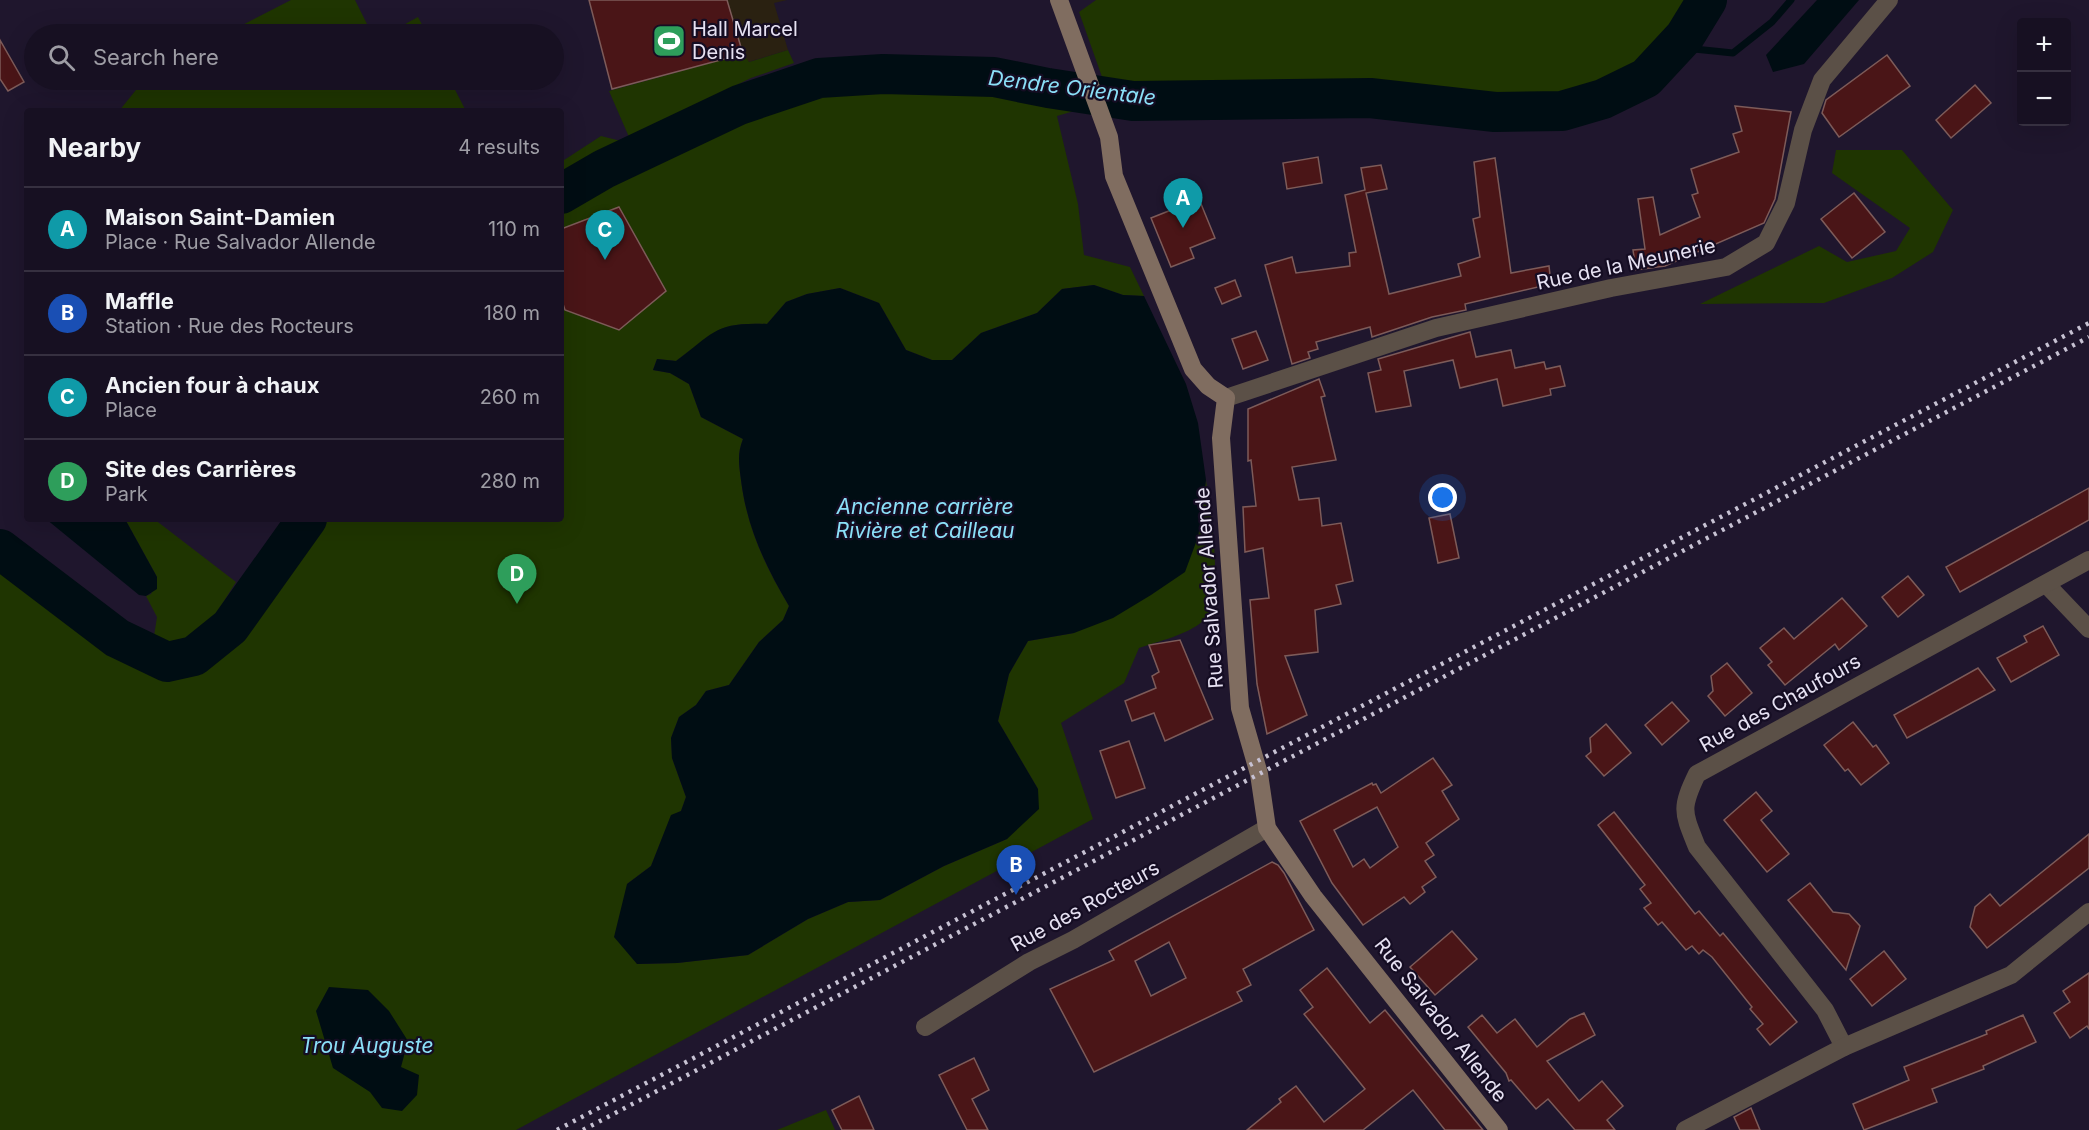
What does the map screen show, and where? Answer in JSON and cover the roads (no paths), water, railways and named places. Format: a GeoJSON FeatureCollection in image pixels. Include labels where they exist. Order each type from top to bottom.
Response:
{"type":"FeatureCollection","features":[{"type":"Feature","properties":{"kind":"street"},"geometry":{"type":"LineString","coordinates":[[1059,0],[1109,137],[1114,176],[1193,369],[1208,386],[1226,398]]}},
{"type":"Feature","properties":{"kind":"street","name":"Rue de la Meunerie"},"geometry":{"type":"LineString","coordinates":[[1226,398],[1436,328],[1611,288],[1726,267],[1766,243],[1786,203],[1803,130],[1822,80],[1889,0]]}},
{"type":"Feature","properties":{"kind":"street","name":"Rue Salvador Allende"},"geometry":{"type":"LineString","coordinates":[[1226,398],[1221,438],[1240,708],[1258,774],[1268,828],[1313,896],[1499,1130]]}},
{"type":"Feature","properties":{"kind":"street","name":"Rue des Chaufours"},"geometry":{"type":"LineString","coordinates":[[1844,1047],[1825,1010],[1697,847],[1685,817],[1685,800],[1697,774],[2089,560]]}},
{"type":"Feature","properties":{"kind":"street"},"geometry":{"type":"LineString","coordinates":[[2046,584],[2089,629]]}},
{"type":"Feature","properties":{"kind":"street","name":"Rue des Rocteurs"},"geometry":{"type":"LineString","coordinates":[[925,1027],[1029,962],[1073,940],[1268,828]]}},
{"type":"Feature","properties":{"kind":"street"},"geometry":{"type":"LineString","coordinates":[[1685,1130],[1844,1047],[2011,975],[2089,912]]}},
{"type":"Feature","properties":{"kind":"water"},"geometry":{"type":"Polygon","coordinates":[[[1817,0],[1859,0],[1804,64],[1773,72],[1766,55],[1817,0]]]}},
{"type":"Feature","properties":{"kind":"water","name":"Ancienne carrière Rivière et Cailleau"},"geometry":{"type":"Polygon","coordinates":[[[1094,285],[1123,295],[1144,296],[1186,384],[1198,423],[1206,480],[1198,537],[1185,572],[1113,618],[1074,633],[1028,641],[1009,674],[998,721],[1038,789],[1039,809],[1007,839],[944,866],[880,900],[848,902],[808,919],[748,955],[677,963],[637,964],[614,937],[627,884],[651,866],[671,815],[681,811],[686,797],[672,758],[671,738],[679,717],[696,705],[706,691],[729,685],[759,642],[783,620],[789,606],[772,576],[752,530],[739,464],[743,439],[701,417],[689,384],[670,373],[653,370],[657,359],[676,361],[717,331],[736,325],[767,324],[786,302],[807,294],[840,288],[879,303],[906,350],[932,360],[952,360],[981,333],[1037,313],[1062,289],[1094,285]]]}},
{"type":"Feature","properties":{"kind":"water"},"geometry":{"type":"Polygon","coordinates":[[[50,522],[127,522],[157,577],[157,589],[146,596],[139,595],[50,522]]]}},
{"type":"Feature","properties":{"kind":"water","name":"Trou Auguste"},"geometry":{"type":"Polygon","coordinates":[[[329,987],[368,990],[389,1011],[408,1041],[401,1067],[419,1075],[417,1095],[402,1111],[382,1108],[370,1092],[333,1068],[316,1011],[329,987]]]}},
{"type":"Feature","properties":{"kind":"waterway","name":"Dendre Orientale"},"geometry":{"type":"LineString","coordinates":[[564,192],[604,169],[739,105],[819,78],[883,74],[994,77],[1133,101],[1370,98],[1495,112],[1562,111],[1603,99],[1646,78],[1685,36],[1707,0]]}},
{"type":"Feature","properties":{"kind":"waterway"},"geometry":{"type":"LineString","coordinates":[[1675,47],[1733,53],[1772,22],[1791,0]]}},
{"type":"Feature","properties":{"kind":"waterway","name":"Dendre Orientale"},"geometry":{"type":"LineString","coordinates":[[0,549],[117,638],[167,662],[194,656],[230,627],[305,522]]}},
{"type":"Feature","properties":{"kind":"railway"},"geometry":{"type":"LineString","coordinates":[[557,1130],[2089,323]]}},
{"type":"Feature","properties":{"kind":"railway"},"geometry":{"type":"LineString","coordinates":[[583,1130],[2089,337]]}},
{"type":"Feature","properties":{"kind":"place","name":"Hall Marcel Denis"},"geometry":{"type":"Point","coordinates":[669,41]}},
{"type":"Feature","properties":{"kind":"place","name":"Maison Saint-Damien"},"geometry":{"type":"Point","coordinates":[1183,228]}},
{"type":"Feature","properties":{"kind":"place","name":"Ancien four à chaux"},"geometry":{"type":"Point","coordinates":[605,260]}},
{"type":"Feature","properties":{"kind":"place","name":"Site des Carrières"},"geometry":{"type":"Point","coordinates":[517,604]}},
{"type":"Feature","properties":{"kind":"place","name":"Maffle"},"geometry":{"type":"Point","coordinates":[1016,895]}}]}
